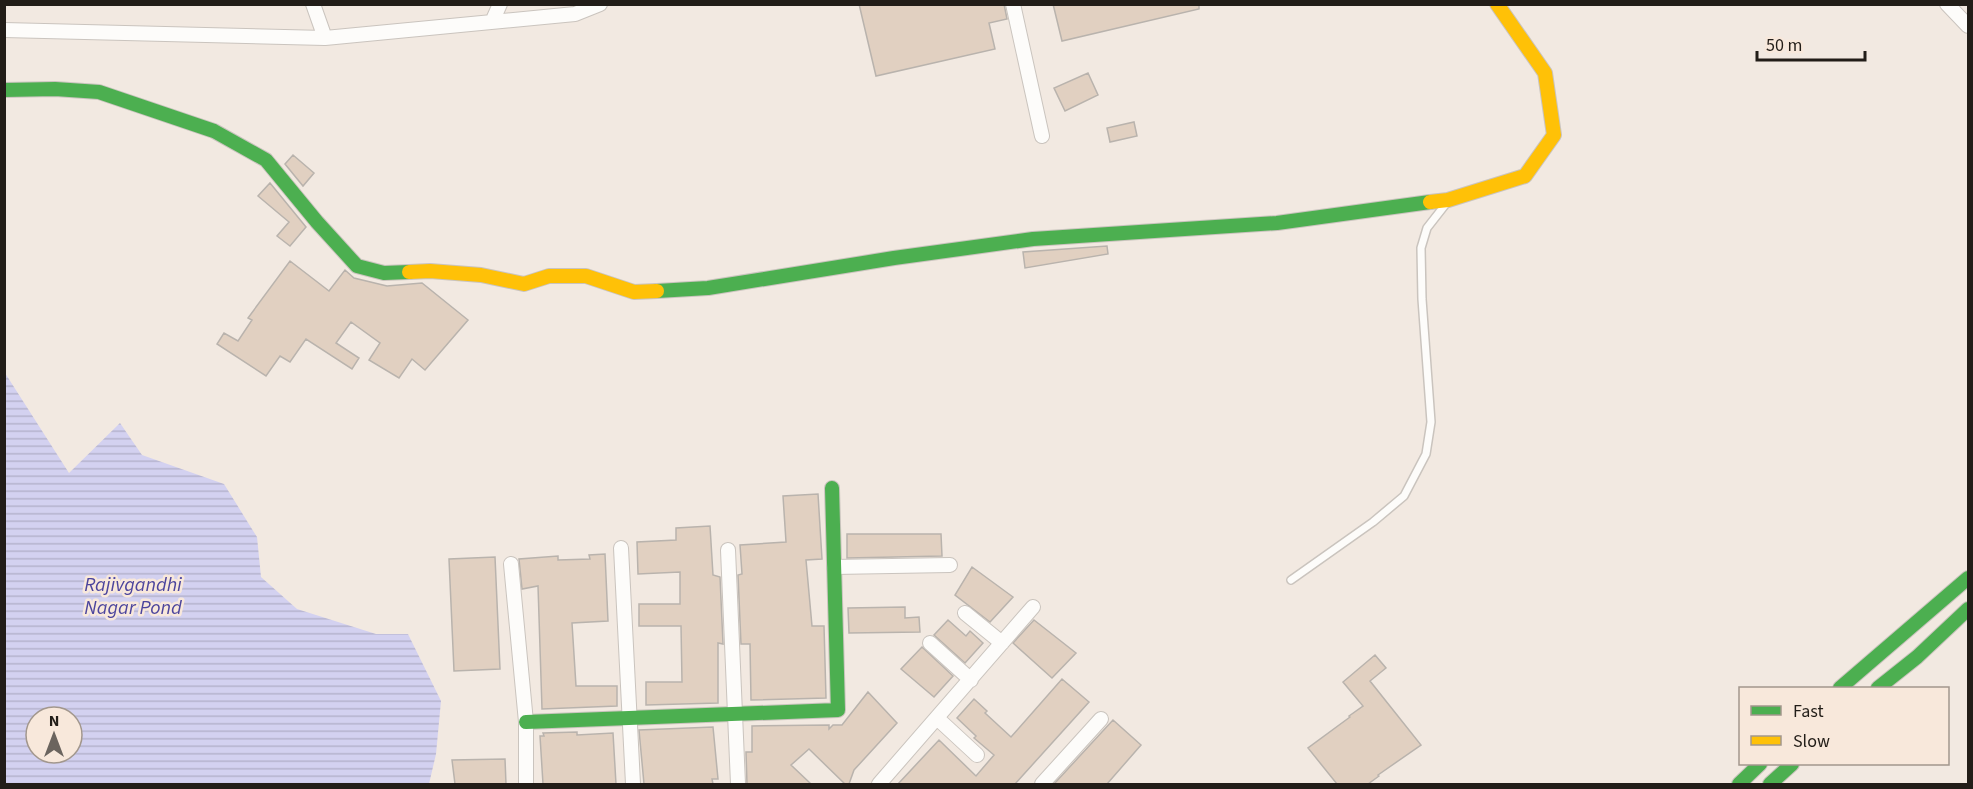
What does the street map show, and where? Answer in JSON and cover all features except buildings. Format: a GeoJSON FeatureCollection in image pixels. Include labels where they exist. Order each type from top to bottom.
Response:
{"type":"FeatureCollection","features":[{"type":"Feature","properties":{"kind":"street"},"geometry":{"type":"LineString","coordinates":[[313,4],[325,38]]}},
{"type":"Feature","properties":{"kind":"street"},"geometry":{"type":"LineString","coordinates":[[492,22],[500,4]]}},
{"type":"Feature","properties":{"kind":"street"},"geometry":{"type":"LineString","coordinates":[[4,30],[325,38],[575,14],[600,4]]}},
{"type":"Feature","properties":{"kind":"street"},"geometry":{"type":"LineString","coordinates":[[1013,4],[1042,136]]}},
{"type":"Feature","properties":{"kind":"street"},"geometry":{"type":"LineString","coordinates":[[4,90],[55,89],[99,92],[214,131],[266,160],[357,266],[384,273],[430,271],[481,275],[524,284],[549,276],[586,276],[634,292],[708,288],[894,258],[1033,239],[1277,223],[1448,201],[1525,176],[1554,135],[1545,73],[1497,4]]}},
{"type":"Feature","properties":{"kind":"street"},"geometry":{"type":"LineString","coordinates":[[1947,4],[1968,26]]}},
{"type":"Feature","properties":{"kind":"street"},"geometry":{"type":"LineString","coordinates":[[526,722],[838,710],[832,488]]}},
{"type":"Feature","properties":{"kind":"street"},"geometry":{"type":"LineString","coordinates":[[621,548],[633,784]]}},
{"type":"Feature","properties":{"kind":"street"},"geometry":{"type":"LineString","coordinates":[[728,550],[738,784]]}},
{"type":"Feature","properties":{"kind":"street"},"geometry":{"type":"LineString","coordinates":[[511,564],[526,722],[526,784]]}},
{"type":"Feature","properties":{"kind":"street"},"geometry":{"type":"LineString","coordinates":[[834,567],[950,565]]}},
{"type":"Feature","properties":{"kind":"street"},"geometry":{"type":"LineString","coordinates":[[1841,687],[1968,578]]}},
{"type":"Feature","properties":{"kind":"street"},"geometry":{"type":"LineString","coordinates":[[879,784],[1033,607]]}},
{"type":"Feature","properties":{"kind":"street"},"geometry":{"type":"LineString","coordinates":[[1879,687],[1917,657],[1968,609]]}},
{"type":"Feature","properties":{"kind":"street"},"geometry":{"type":"LineString","coordinates":[[965,613],[1002,643]]}},
{"type":"Feature","properties":{"kind":"street"},"geometry":{"type":"LineString","coordinates":[[930,644],[971,680]]}},
{"type":"Feature","properties":{"kind":"street"},"geometry":{"type":"LineString","coordinates":[[937,718],[977,755]]}},
{"type":"Feature","properties":{"kind":"street"},"geometry":{"type":"LineString","coordinates":[[1041,784],[1101,719]]}},
{"type":"Feature","properties":{"kind":"street"},"geometry":{"type":"LineString","coordinates":[[1739,784],[1759,765]]}},
{"type":"Feature","properties":{"kind":"street"},"geometry":{"type":"LineString","coordinates":[[1770,784],[1791,765]]}},
{"type":"Feature","properties":{"kind":"lane"},"geometry":{"type":"LineString","coordinates":[[1291,580],[1373,522],[1404,496],[1426,454],[1431,422],[1422,299],[1421,248],[1427,228],[1448,201]]}},
{"type":"Feature","properties":{"kind":"water","name":"Rajivgandhi Nagar Pond"},"geometry":{"type":"Polygon","coordinates":[[[5,373],[69,473],[120,423],[142,455],[224,484],[257,537],[261,577],[297,609],[376,634],[408,634],[441,701],[436,754],[429,784],[5,784],[5,373]]]}},
{"type":"Feature","properties":{"kind":"traffic: fast"},"geometry":{"type":"LineString","coordinates":[[4,90],[55,89],[99,92],[214,131],[266,160],[357,266],[384,273],[409,272]]}},
{"type":"Feature","properties":{"kind":"traffic: fast"},"geometry":{"type":"LineString","coordinates":[[657,291],[708,288],[894,258],[1033,239],[1277,223],[1430,202]]}},
{"type":"Feature","properties":{"kind":"traffic: fast"},"geometry":{"type":"LineString","coordinates":[[526,722],[838,710],[832,488]]}},
{"type":"Feature","properties":{"kind":"traffic: fast"},"geometry":{"type":"LineString","coordinates":[[1841,687],[1968,578]]}},
{"type":"Feature","properties":{"kind":"traffic: fast"},"geometry":{"type":"LineString","coordinates":[[1879,687],[1917,657],[1968,609]]}},
{"type":"Feature","properties":{"kind":"traffic: fast"},"geometry":{"type":"LineString","coordinates":[[1739,784],[1759,765]]}},
{"type":"Feature","properties":{"kind":"traffic: fast"},"geometry":{"type":"LineString","coordinates":[[1770,784],[1791,765]]}},
{"type":"Feature","properties":{"kind":"traffic: slow"},"geometry":{"type":"LineString","coordinates":[[1430,202],[1448,200],[1525,176],[1554,135],[1545,73],[1497,4]]}},
{"type":"Feature","properties":{"kind":"traffic: slow"},"geometry":{"type":"LineString","coordinates":[[409,272],[430,271],[481,275],[524,284],[549,276],[586,276],[634,292],[657,291]]}}]}
